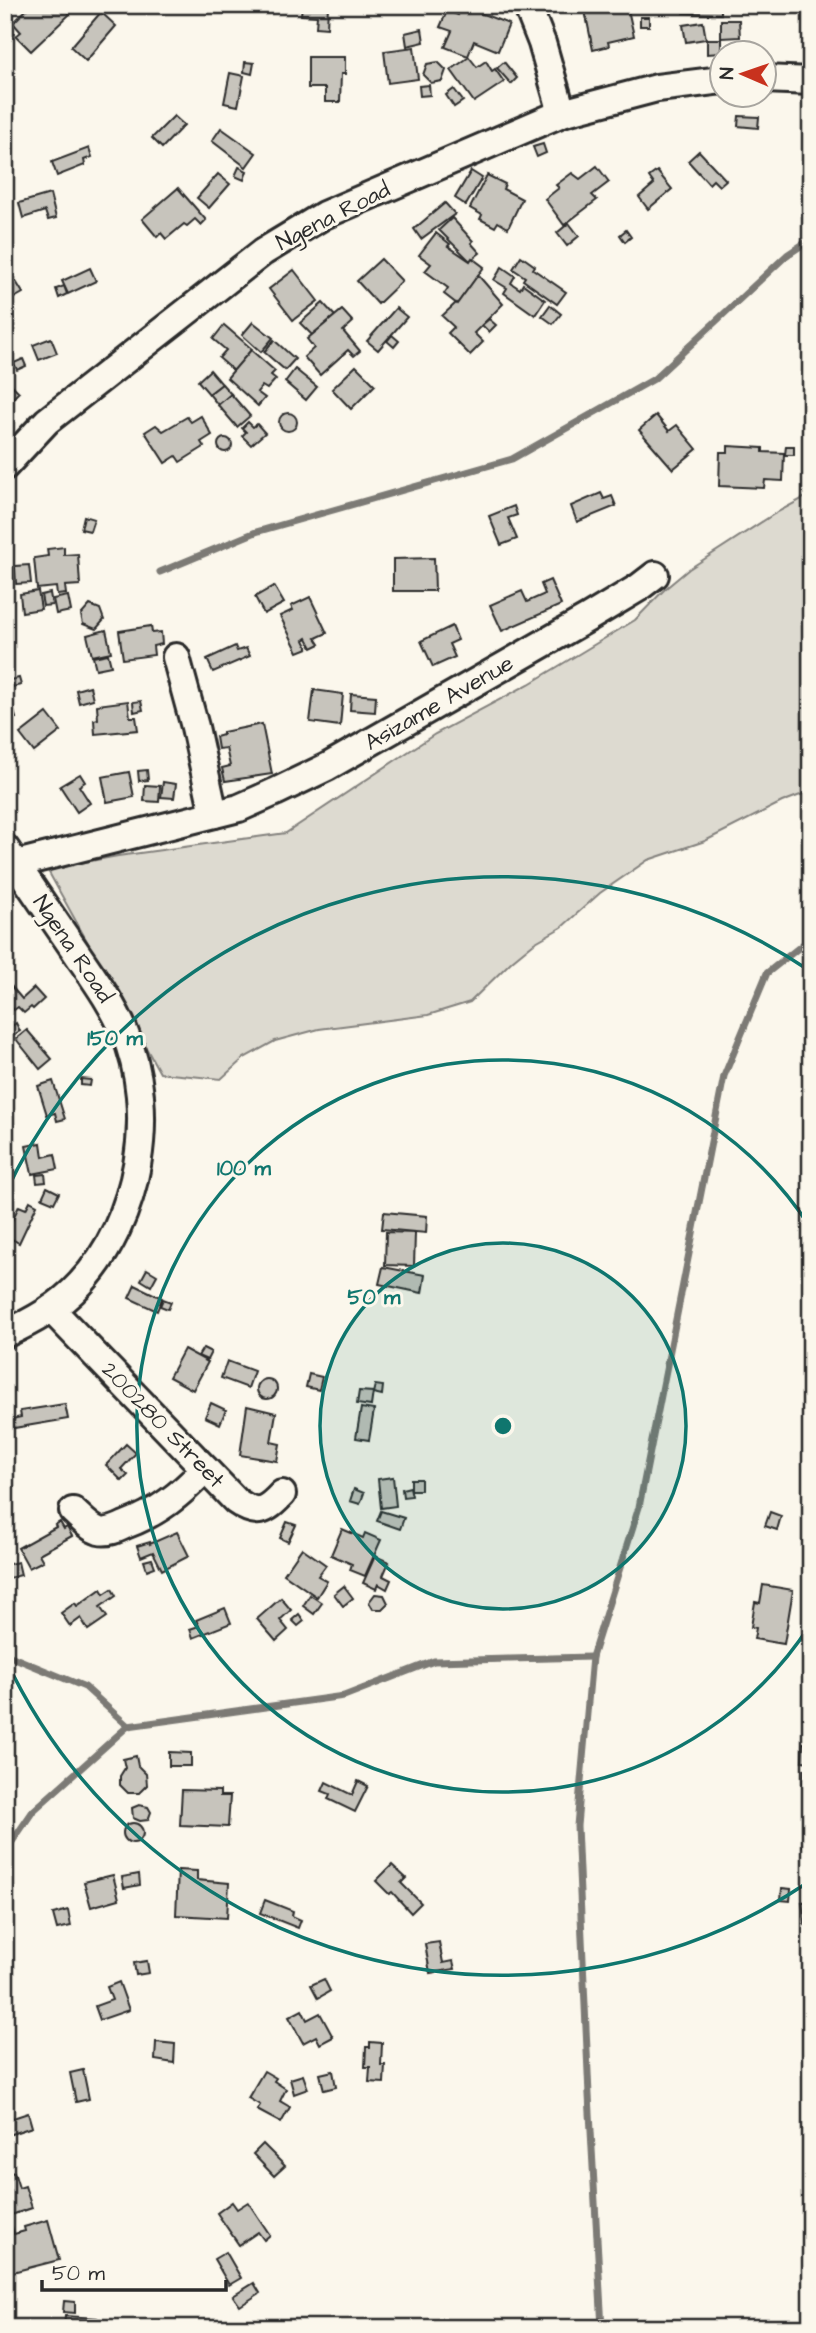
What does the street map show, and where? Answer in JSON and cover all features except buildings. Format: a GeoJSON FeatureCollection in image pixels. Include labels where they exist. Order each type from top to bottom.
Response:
{"type":"FeatureCollection","features":[{"type":"Feature","properties":{"kind":"street"},"geometry":{"type":"LineString","coordinates":[[527,5],[542,43],[562,113]]}},
{"type":"Feature","properties":{"kind":"street"},"geometry":{"type":"LineString","coordinates":[[778,80],[811,81]]}},
{"type":"Feature","properties":{"kind":"street","name":"Ngena Road"},"geometry":{"type":"LineString","coordinates":[[5,466],[47,421],[263,252],[324,215],[562,113],[657,88],[708,82]]}},
{"type":"Feature","properties":{"kind":"street","name":"Asizame Avenue"},"geometry":{"type":"LineString","coordinates":[[11,856],[239,808],[327,767],[588,618],[655,575]]}},
{"type":"Feature","properties":{"kind":"street"},"geometry":{"type":"LineString","coordinates":[[176,657],[214,814]]}},
{"type":"Feature","properties":{"kind":"street","name":"Ngena Road"},"geometry":{"type":"LineString","coordinates":[[5,1334],[51,1310],[80,1285],[108,1248],[129,1199],[142,1140],[137,1072],[125,1032],[109,1001],[11,856]]}},
{"type":"Feature","properties":{"kind":"street","name":"200280 Street"},"geometry":{"type":"LineString","coordinates":[[51,1310],[205,1469],[248,1509],[262,1510],[282,1494]]}},
{"type":"Feature","properties":{"kind":"street"},"geometry":{"type":"LineString","coordinates":[[73,1511],[95,1530],[112,1531],[167,1505],[205,1469]]}},
{"type":"Feature","properties":{"kind":"shaded area"},"geometry":{"type":"Polygon","coordinates":[[[811,494],[811,791],[782,802],[705,841],[648,860],[600,893],[562,927],[534,943],[470,1002],[428,1015],[319,1029],[275,1041],[244,1058],[221,1079],[160,1073],[47,869],[118,856],[286,833],[435,734],[529,684],[635,620],[689,569],[774,514],[811,494]]]}},
{"type":"Feature","properties":{"kind":"waterway"},"geometry":{"type":"LineString","coordinates":[[160,572],[256,532],[512,459],[654,379],[787,255],[811,239]]}},
{"type":"Feature","properties":{"kind":"waterway"},"geometry":{"type":"LineString","coordinates":[[602,2328],[577,1826],[592,1657],[639,1507],[724,1076],[767,973],[811,938]]}},
{"type":"Feature","properties":{"kind":"waterway"},"geometry":{"type":"LineString","coordinates":[[5,1654],[85,1687],[128,1726]]}},
{"type":"Feature","properties":{"kind":"waterway"},"geometry":{"type":"LineString","coordinates":[[5,1852],[33,1811],[128,1726],[344,1696],[434,1661],[592,1657]]}}]}
